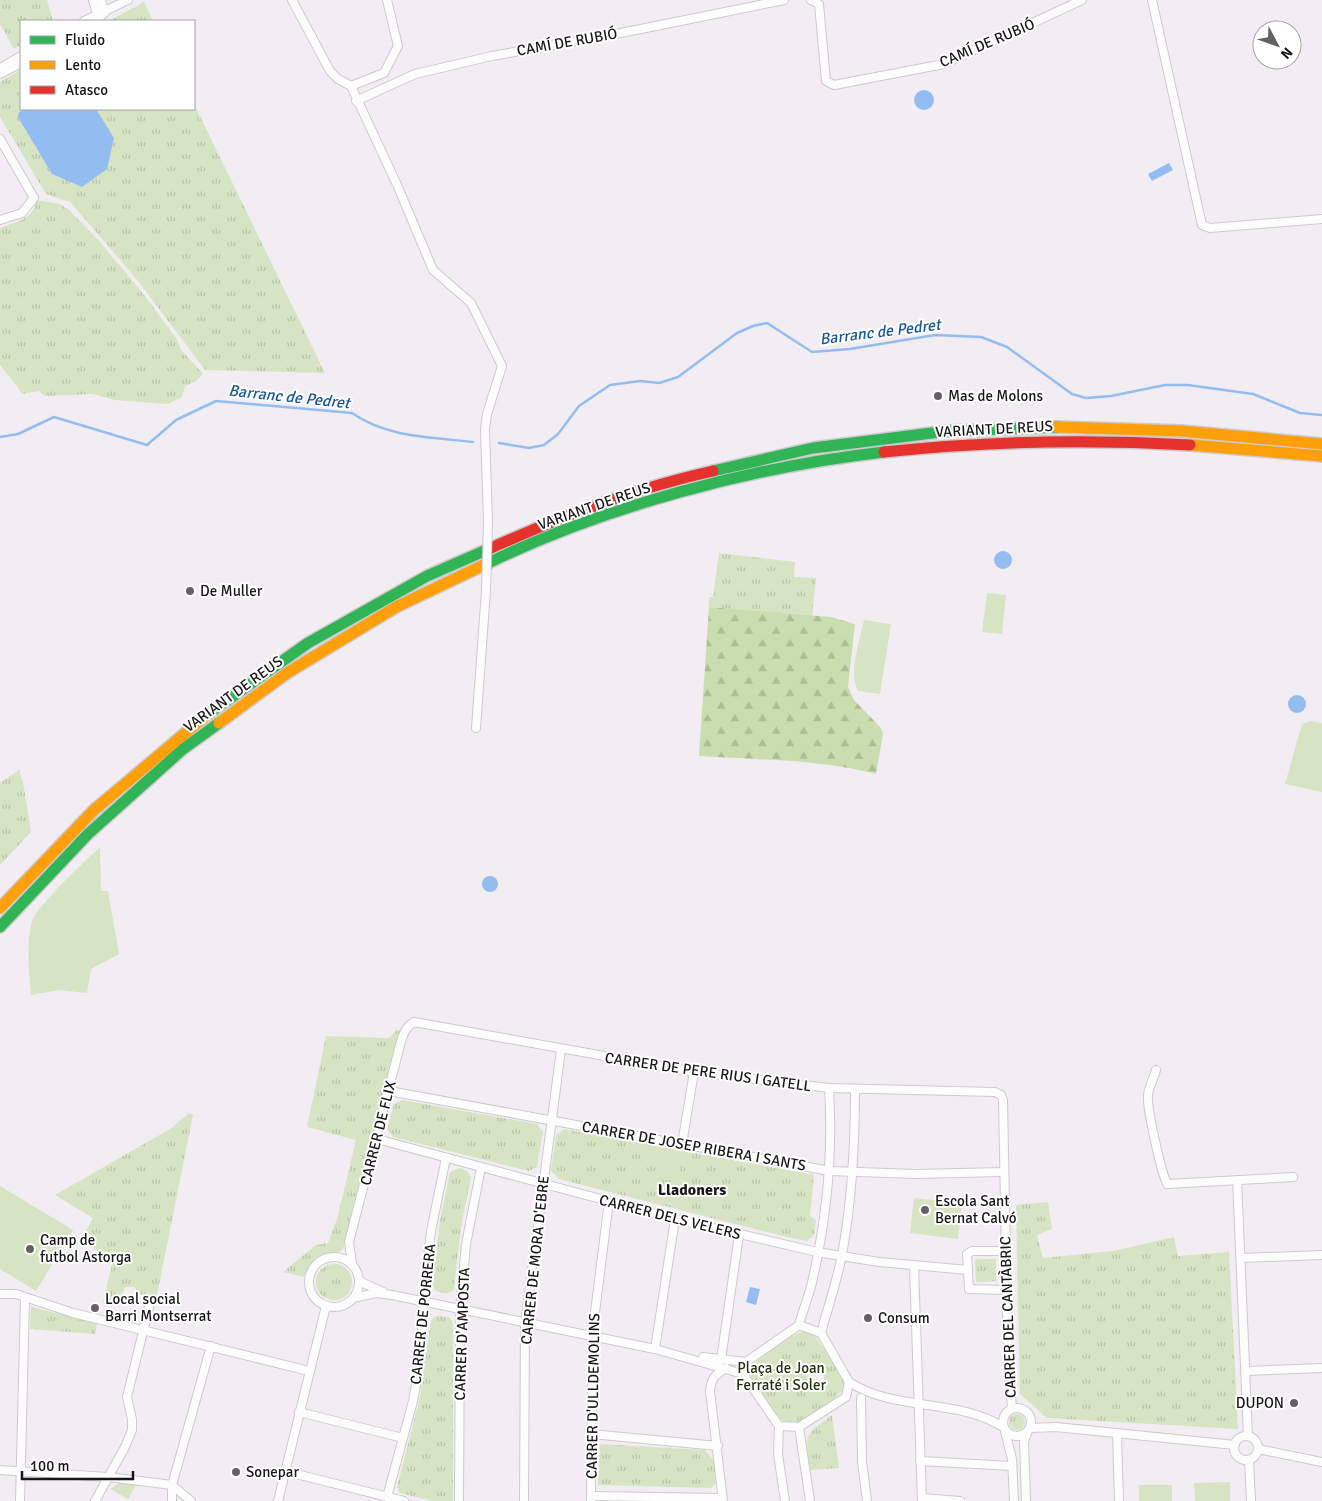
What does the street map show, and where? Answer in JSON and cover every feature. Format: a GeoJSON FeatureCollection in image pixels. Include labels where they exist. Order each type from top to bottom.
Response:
{"type":"FeatureCollection","features":[{"type":"Feature","properties":{"kind":"highway","name":"VARIANT DE REUS"},"geometry":{"type":"LineString","coordinates":[[0,908],[62,841],[116,789],[174,739],[247,684],[312,640],[399,591],[478,551],[567,515],[648,487],[720,468],[806,450],[938,432],[1039,427],[1106,428],[1210,432],[1322,443]]}},
{"type":"Feature","properties":{"kind":"highway","name":"VARIANT DE REUS"},"geometry":{"type":"LineString","coordinates":[[0,927],[28,894],[124,799],[182,750],[254,694],[318,652],[407,601],[481,564],[572,527],[653,500],[725,480],[798,465],[878,452],[950,445],[1043,441],[1108,441],[1195,445],[1322,456]]}},
{"type":"Feature","properties":{"kind":"highway"},"geometry":{"type":"LineString","coordinates":[[0,933],[28,894]]}},
{"type":"Feature","properties":{"kind":"street"},"geometry":{"type":"LineString","coordinates":[[93,0],[99,16]]}},
{"type":"Feature","properties":{"kind":"street"},"geometry":{"type":"LineString","coordinates":[[99,16],[101,0]]}},
{"type":"Feature","properties":{"kind":"street"},"geometry":{"type":"LineString","coordinates":[[87,20],[99,16],[128,0]]}},
{"type":"Feature","properties":{"kind":"street"},"geometry":{"type":"LineString","coordinates":[[292,0],[330,71],[338,80],[350,86],[398,187],[433,270],[471,303],[502,366],[486,421],[488,522],[486,591],[476,728]]}},
{"type":"Feature","properties":{"kind":"street"},"geometry":{"type":"LineString","coordinates":[[350,86],[384,73],[398,46],[387,0]]}},
{"type":"Feature","properties":{"kind":"street","name":"CAMÍ DE RUBIÓ"},"geometry":{"type":"LineString","coordinates":[[356,101],[415,74],[492,56],[610,35],[784,0]]}},
{"type":"Feature","properties":{"kind":"street","name":"CAMÍ DE RUBIÓ"},"geometry":{"type":"LineString","coordinates":[[811,0],[819,4],[826,81],[834,85],[944,64],[1082,0]]}},
{"type":"Feature","properties":{"kind":"street"},"geometry":{"type":"LineString","coordinates":[[1152,0],[1202,225],[1210,228],[1322,220]]}},
{"type":"Feature","properties":{"kind":"street"},"geometry":{"type":"LineString","coordinates":[[0,68],[20,57]]}},
{"type":"Feature","properties":{"kind":"street"},"geometry":{"type":"LineString","coordinates":[[0,74],[20,64]]}},
{"type":"Feature","properties":{"kind":"street"},"geometry":{"type":"LineString","coordinates":[[0,139],[34,198],[22,213],[0,220]]}},
{"type":"Feature","properties":{"kind":"street","name":"CARRER DE PERE RIUS I GATELL"},"geometry":{"type":"LineString","coordinates":[[408,1025],[414,1022],[422,1023],[561,1050],[694,1072],[829,1088],[994,1092],[1001,1095],[1003,1105]]}},
{"type":"Feature","properties":{"kind":"street","name":"CARRER DE FLIX"},"geometry":{"type":"LineString","coordinates":[[338,1257],[349,1242],[408,1025]]}},
{"type":"Feature","properties":{"kind":"street","name":"CARRER DE MORA D'EBRE"},"geometry":{"type":"LineString","coordinates":[[524,1501],[525,1323],[561,1050]]}},
{"type":"Feature","properties":{"kind":"street"},"geometry":{"type":"LineString","coordinates":[[1156,1070],[1148,1096],[1158,1152],[1167,1184],[1293,1177]]}},
{"type":"Feature","properties":{"kind":"street"},"geometry":{"type":"LineString","coordinates":[[682,1144],[694,1072]]}},
{"type":"Feature","properties":{"kind":"street"},"geometry":{"type":"LineString","coordinates":[[681,1355],[746,1362],[799,1325],[813,1278],[828,1170],[831,1123],[829,1088]]}},
{"type":"Feature","properties":{"kind":"street"},"geometry":{"type":"LineString","coordinates":[[821,1333],[842,1257],[854,1172],[855,1090]]}},
{"type":"Feature","properties":{"kind":"street","name":"CARRER DE JOSEP RIBERA I SANTS"},"geometry":{"type":"LineString","coordinates":[[389,1091],[828,1170],[916,1174],[1003,1172]]}},
{"type":"Feature","properties":{"kind":"street","name":"CARRER DEL CANTÀBRIC"},"geometry":{"type":"LineString","coordinates":[[1003,1105],[1009,1411]]}},
{"type":"Feature","properties":{"kind":"street","name":"CARRER DELS VELERS"},"geometry":{"type":"LineString","coordinates":[[377,1139],[675,1219],[817,1252],[914,1266],[968,1270]]}},
{"type":"Feature","properties":{"kind":"street","name":"CARRER DE PORRERA"},"geometry":{"type":"LineString","coordinates":[[387,1497],[420,1363],[431,1231],[446,1158]]}},
{"type":"Feature","properties":{"kind":"street","name":"CARRER D'AMPOSTA"},"geometry":{"type":"LineString","coordinates":[[459,1501],[460,1310],[466,1244],[481,1168]]}},
{"type":"Feature","properties":{"kind":"street"},"geometry":{"type":"LineString","coordinates":[[1237,1180],[1248,1436]]}},
{"type":"Feature","properties":{"kind":"street","name":"CARRER D'ULLDEMOLINS"},"geometry":{"type":"LineString","coordinates":[[591,1498],[592,1336],[609,1201]]}},
{"type":"Feature","properties":{"kind":"street"},"geometry":{"type":"LineString","coordinates":[[655,1349],[675,1219]]}},
{"type":"Feature","properties":{"kind":"street"},"geometry":{"type":"LineString","coordinates":[[721,1360],[739,1234]]}},
{"type":"Feature","properties":{"kind":"street","name":"CARRER DE FLIX"},"geometry":{"type":"LineString","coordinates":[[349,1242],[352,1264]]}},
{"type":"Feature","properties":{"kind":"street"},"geometry":{"type":"LineString","coordinates":[[1005,1250],[972,1251],[967,1254],[969,1289],[1006,1290]]}},
{"type":"Feature","properties":{"kind":"street"},"geometry":{"type":"LineString","coordinates":[[1241,1258],[1322,1256]]}},
{"type":"Feature","properties":{"kind":"street"},"geometry":{"type":"LineString","coordinates":[[353,1298],[359,1281],[357,1272],[352,1264],[338,1257],[322,1259],[315,1265],[309,1276],[309,1286],[312,1294],[326,1306],[342,1305],[353,1298],[376,1293],[392,1295],[655,1349],[743,1374],[779,1426],[778,1454],[785,1501]]}},
{"type":"Feature","properties":{"kind":"street"},"geometry":{"type":"LineString","coordinates":[[914,1266],[922,1500],[960,1501]]}},
{"type":"Feature","properties":{"kind":"street"},"geometry":{"type":"LineString","coordinates":[[359,1281],[392,1295]]}},
{"type":"Feature","properties":{"kind":"street"},"geometry":{"type":"LineString","coordinates":[[0,1294],[16,1294],[143,1330],[309,1371]]}},
{"type":"Feature","properties":{"kind":"street"},"geometry":{"type":"LineString","coordinates":[[20,1501],[25,1298]]}},
{"type":"Feature","properties":{"kind":"street"},"geometry":{"type":"LineString","coordinates":[[278,1501],[326,1306]]}},
{"type":"Feature","properties":{"kind":"street"},"geometry":{"type":"LineString","coordinates":[[95,1501],[126,1447],[132,1430],[132,1419],[127,1397],[149,1307]]}},
{"type":"Feature","properties":{"kind":"street"},"geometry":{"type":"LineString","coordinates":[[799,1325],[821,1333],[850,1382],[872,1395],[983,1416],[1016,1437],[1028,1431],[1056,1427]]}},
{"type":"Feature","properties":{"kind":"street"},"geometry":{"type":"LineString","coordinates":[[172,1501],[172,1485],[210,1346]]}},
{"type":"Feature","properties":{"kind":"street"},"geometry":{"type":"LineString","coordinates":[[743,1374],[746,1362]]}},
{"type":"Feature","properties":{"kind":"street"},"geometry":{"type":"LineString","coordinates":[[591,1498],[722,1499],[718,1446],[710,1391],[711,1382],[716,1374],[726,1368]]}},
{"type":"Feature","properties":{"kind":"street"},"geometry":{"type":"LineString","coordinates":[[1246,1371],[1322,1368]]}},
{"type":"Feature","properties":{"kind":"street"},"geometry":{"type":"LineString","coordinates":[[846,1397],[850,1382]]}},
{"type":"Feature","properties":{"kind":"street"},"geometry":{"type":"LineString","coordinates":[[779,1426],[799,1427],[846,1397],[862,1398],[872,1395]]}},
{"type":"Feature","properties":{"kind":"street"},"geometry":{"type":"LineString","coordinates":[[862,1398],[862,1462],[867,1501]]}},
{"type":"Feature","properties":{"kind":"street"},"geometry":{"type":"LineString","coordinates":[[983,1416],[1025,1410],[1031,1419],[1056,1427],[1235,1444]]}},
{"type":"Feature","properties":{"kind":"street"},"geometry":{"type":"LineString","coordinates":[[1009,1411],[1002,1420],[1010,1444],[1014,1501]]}},
{"type":"Feature","properties":{"kind":"street"},"geometry":{"type":"LineString","coordinates":[[299,1412],[403,1438]]}},
{"type":"Feature","properties":{"kind":"street"},"geometry":{"type":"LineString","coordinates":[[1026,1501],[1024,1442],[1031,1419]]}},
{"type":"Feature","properties":{"kind":"street"},"geometry":{"type":"LineString","coordinates":[[799,1427],[810,1501]]}},
{"type":"Feature","properties":{"kind":"street"},"geometry":{"type":"LineString","coordinates":[[1117,1433],[1119,1501]]}},
{"type":"Feature","properties":{"kind":"street"},"geometry":{"type":"LineString","coordinates":[[591,1434],[718,1446]]}},
{"type":"Feature","properties":{"kind":"street"},"geometry":{"type":"LineString","coordinates":[[1235,1444],[1240,1438],[1248,1436],[1256,1441],[1258,1449],[1254,1456],[1248,1460]]}},
{"type":"Feature","properties":{"kind":"street"},"geometry":{"type":"LineString","coordinates":[[1235,1444],[1238,1456],[1248,1460]]}},
{"type":"Feature","properties":{"kind":"street"},"geometry":{"type":"LineString","coordinates":[[1258,1449],[1322,1462]]}},
{"type":"Feature","properties":{"kind":"street"},"geometry":{"type":"LineString","coordinates":[[1248,1460],[1251,1501]]}},
{"type":"Feature","properties":{"kind":"street"},"geometry":{"type":"LineString","coordinates":[[920,1461],[1012,1466]]}},
{"type":"Feature","properties":{"kind":"street"},"geometry":{"type":"LineString","coordinates":[[0,1470],[108,1477],[172,1485],[191,1501]]}},
{"type":"Feature","properties":{"kind":"street"},"geometry":{"type":"LineString","coordinates":[[284,1471],[404,1501]]}},
{"type":"Feature","properties":{"kind":"green space"},"geometry":{"type":"Polygon","coordinates":[[[0,0],[47,0],[53,20],[20,20],[20,46],[14,49],[0,24],[0,0]]]}},
{"type":"Feature","properties":{"kind":"green space"},"geometry":{"type":"Polygon","coordinates":[[[144,2],[153,20],[111,20],[144,2]]]}},
{"type":"Feature","properties":{"kind":"green space"},"geometry":{"type":"Polygon","coordinates":[[[20,71],[20,110],[195,110],[195,106],[325,373],[205,370],[135,277],[70,202],[46,194],[0,117],[0,82],[20,71]]]}},
{"type":"Feature","properties":{"kind":"green space"},"geometry":{"type":"Polygon","coordinates":[[[36,200],[60,204],[69,210],[100,242],[145,296],[176,338],[182,351],[203,374],[195,382],[185,386],[182,397],[168,404],[115,400],[92,394],[45,396],[39,391],[23,394],[0,365],[0,228],[18,222],[28,216],[35,206],[36,200]]]}},
{"type":"Feature","properties":{"kind":"green space"},"geometry":{"type":"Polygon","coordinates":[[[719,553],[795,562],[794,577],[816,578],[812,616],[709,607],[709,597],[713,597],[719,553]]]}},
{"type":"Feature","properties":{"kind":"green space"},"geometry":{"type":"Polygon","coordinates":[[[987,593],[1006,595],[1002,634],[982,632],[987,593]]]}},
{"type":"Feature","properties":{"kind":"green space"},"geometry":{"type":"Polygon","coordinates":[[[709,607],[831,617],[855,624],[848,687],[854,700],[880,727],[883,734],[876,774],[832,765],[766,759],[699,756],[709,607]]]}},
{"type":"Feature","properties":{"kind":"green space"},"geometry":{"type":"Polygon","coordinates":[[[864,620],[891,624],[880,694],[858,691],[855,684],[854,666],[864,620]]]}},
{"type":"Feature","properties":{"kind":"green space"},"geometry":{"type":"Polygon","coordinates":[[[1310,721],[1322,723],[1322,792],[1285,784],[1302,724],[1310,721]]]}},
{"type":"Feature","properties":{"kind":"green space"},"geometry":{"type":"Polygon","coordinates":[[[19,770],[23,782],[31,832],[0,865],[0,783],[19,770]]]}},
{"type":"Feature","properties":{"kind":"green space"},"geometry":{"type":"Polygon","coordinates":[[[100,847],[101,891],[108,891],[119,954],[91,969],[87,993],[59,990],[31,995],[29,948],[32,921],[52,894],[100,847]]]}},
{"type":"Feature","properties":{"kind":"green space"},"geometry":{"type":"Polygon","coordinates":[[[397,1030],[401,1031],[343,1249],[316,1258],[303,1277],[283,1272],[316,1245],[328,1243],[337,1219],[356,1140],[307,1127],[326,1036],[389,1038],[397,1030]]]}},
{"type":"Feature","properties":{"kind":"green space"},"geometry":{"type":"Polygon","coordinates":[[[402,1100],[537,1124],[543,1132],[537,1167],[529,1171],[393,1137],[387,1129],[394,1104],[402,1100]]]}},
{"type":"Feature","properties":{"kind":"green space"},"geometry":{"type":"Polygon","coordinates":[[[189,1113],[193,1115],[156,1300],[147,1300],[134,1287],[125,1287],[119,1306],[103,1302],[113,1261],[81,1240],[93,1218],[55,1195],[170,1129],[189,1113]]]}},
{"type":"Feature","properties":{"kind":"green space"},"geometry":{"type":"Polygon","coordinates":[[[564,1129],[814,1175],[810,1216],[816,1220],[814,1235],[807,1241],[783,1236],[559,1179],[551,1171],[556,1135],[564,1129]]]}},
{"type":"Feature","properties":{"kind":"green space"},"geometry":{"type":"Polygon","coordinates":[[[673,1152],[681,1174],[666,1180],[658,1157],[673,1152]]]}},
{"type":"Feature","properties":{"kind":"green space"},"geometry":{"type":"Polygon","coordinates":[[[460,1168],[468,1172],[471,1178],[461,1227],[454,1289],[449,1293],[445,1293],[435,1290],[432,1284],[440,1221],[450,1172],[460,1168]]]}},
{"type":"Feature","properties":{"kind":"green space","name":"Camp de futbol Astorga"},"geometry":{"type":"Polygon","coordinates":[[[0,1186],[73,1230],[36,1291],[0,1269],[0,1186]]]}},
{"type":"Feature","properties":{"kind":"green space"},"geometry":{"type":"Polygon","coordinates":[[[914,1198],[962,1203],[958,1239],[910,1233],[914,1198]]]}},
{"type":"Feature","properties":{"kind":"green space"},"geometry":{"type":"Polygon","coordinates":[[[1048,1202],[1052,1229],[1037,1235],[1043,1258],[1113,1251],[1174,1237],[1178,1256],[1229,1252],[1238,1429],[1047,1418],[1020,1394],[1016,1205],[1048,1202]]]}},
{"type":"Feature","properties":{"kind":"green space"},"geometry":{"type":"Polygon","coordinates":[[[977,1259],[996,1259],[996,1281],[976,1282],[975,1261],[977,1259]]]}},
{"type":"Feature","properties":{"kind":"green space"},"geometry":{"type":"Polygon","coordinates":[[[334,1264],[341,1265],[347,1269],[351,1275],[351,1289],[347,1295],[341,1299],[334,1300],[327,1299],[321,1295],[317,1289],[316,1282],[317,1275],[321,1269],[327,1265],[334,1264]]]}},
{"type":"Feature","properties":{"kind":"green space"},"geometry":{"type":"Polygon","coordinates":[[[31,1307],[97,1323],[95,1334],[30,1329],[31,1307]]]}},
{"type":"Feature","properties":{"kind":"green space"},"geometry":{"type":"Polygon","coordinates":[[[436,1316],[449,1317],[453,1323],[453,1501],[432,1501],[400,1493],[397,1487],[420,1397],[431,1320],[436,1316]]]}},
{"type":"Feature","properties":{"kind":"green space","name":"Plaça de Joan Ferraté i Soler"},"geometry":{"type":"Polygon","coordinates":[[[805,1331],[816,1337],[843,1377],[844,1389],[833,1400],[808,1418],[791,1423],[780,1419],[769,1407],[749,1371],[782,1341],[805,1331]],[[807,1372],[808,1391],[824,1391],[824,1372],[807,1372]]]}},
{"type":"Feature","properties":{"kind":"green space"},"geometry":{"type":"Polygon","coordinates":[[[1014,1414],[1020,1414],[1025,1419],[1023,1428],[1014,1430],[1009,1425],[1009,1419],[1014,1414]]]}},
{"type":"Feature","properties":{"kind":"green space"},"geometry":{"type":"Polygon","coordinates":[[[832,1415],[839,1468],[810,1470],[808,1437],[815,1428],[832,1415]]]}},
{"type":"Feature","properties":{"kind":"green space"},"geometry":{"type":"Polygon","coordinates":[[[600,1444],[705,1450],[714,1461],[717,1482],[711,1488],[598,1485],[600,1444]]]}},
{"type":"Feature","properties":{"kind":"green space"},"geometry":{"type":"Polygon","coordinates":[[[1230,1482],[1230,1501],[1195,1501],[1194,1483],[1230,1482]]]}},
{"type":"Feature","properties":{"kind":"green space"},"geometry":{"type":"Polygon","coordinates":[[[120,1483],[136,1485],[128,1499],[110,1489],[120,1483]]]}},
{"type":"Feature","properties":{"kind":"green space"},"geometry":{"type":"Polygon","coordinates":[[[1139,1485],[1172,1485],[1172,1501],[1139,1501],[1139,1485]]]}},
{"type":"Feature","properties":{"kind":"water"},"geometry":{"type":"Polygon","coordinates":[[[924,90],[931,93],[934,100],[931,107],[924,110],[917,107],[914,100],[917,93],[924,90]]]}},
{"type":"Feature","properties":{"kind":"water"},"geometry":{"type":"Polygon","coordinates":[[[23,110],[97,110],[114,138],[107,169],[82,187],[52,174],[18,117],[19,112],[23,110]]]}},
{"type":"Feature","properties":{"kind":"water"},"geometry":{"type":"Polygon","coordinates":[[[1169,163],[1173,170],[1152,181],[1148,174],[1169,163]]]}},
{"type":"Feature","properties":{"kind":"water"},"geometry":{"type":"Polygon","coordinates":[[[1003,551],[1009,554],[1012,560],[1009,566],[1003,569],[997,566],[994,560],[997,554],[1003,551]]]}},
{"type":"Feature","properties":{"kind":"water"},"geometry":{"type":"Polygon","coordinates":[[[1297,695],[1304,697],[1306,704],[1304,711],[1297,713],[1290,711],[1288,704],[1290,697],[1297,695]]]}},
{"type":"Feature","properties":{"kind":"water"},"geometry":{"type":"Polygon","coordinates":[[[490,876],[496,878],[498,884],[496,890],[490,892],[484,890],[482,884],[484,878],[490,876]]]}},
{"type":"Feature","properties":{"kind":"water"},"geometry":{"type":"Polygon","coordinates":[[[750,1287],[760,1289],[756,1305],[746,1302],[750,1287]]]}},
{"type":"Feature","properties":{"kind":"waterway","name":"Barranc de Pedret"},"geometry":{"type":"LineString","coordinates":[[499,443],[529,448],[544,445],[558,434],[579,406],[610,385],[640,381],[659,383],[678,377],[737,333],[753,326],[767,323],[812,352],[850,349],[935,335],[981,337],[1007,347],[1072,394],[1086,398],[1111,396],[1165,385],[1188,385],[1253,394],[1300,413],[1322,415]]}},
{"type":"Feature","properties":{"kind":"waterway","name":"Barranc de Pedret"},"geometry":{"type":"LineString","coordinates":[[0,437],[18,434],[54,417],[147,445],[176,420],[216,401],[352,413],[366,421],[395,432],[473,442]]}},
{"type":"Feature","properties":{"kind":"traffic: fast"},"geometry":{"type":"LineString","coordinates":[[713,471],[813,448],[948,431],[1057,427]]}},
{"type":"Feature","properties":{"kind":"traffic: fast"},"geometry":{"type":"LineString","coordinates":[[486,564],[580,524],[680,492],[783,468],[884,452]]}},
{"type":"Feature","properties":{"kind":"traffic: fast"},"geometry":{"type":"LineString","coordinates":[[208,714],[308,643],[427,576],[491,548]]}},
{"type":"Feature","properties":{"kind":"traffic: fast"},"geometry":{"type":"LineString","coordinates":[[0,927],[88,834],[183,749],[219,723]]}},
{"type":"Feature","properties":{"kind":"traffic: slow"},"geometry":{"type":"LineString","coordinates":[[1057,427],[1182,431],[1322,444]]}},
{"type":"Feature","properties":{"kind":"traffic: slow"},"geometry":{"type":"LineString","coordinates":[[1190,445],[1322,456]]}},
{"type":"Feature","properties":{"kind":"traffic: slow"},"geometry":{"type":"LineString","coordinates":[[219,723],[287,673],[396,607],[486,564]]}},
{"type":"Feature","properties":{"kind":"traffic: slow"},"geometry":{"type":"LineString","coordinates":[[0,908],[94,810],[208,714]]}},
{"type":"Feature","properties":{"kind":"traffic: jam"},"geometry":{"type":"LineString","coordinates":[[884,452],[960,445],[1037,442],[1114,442],[1190,445]]}},
{"type":"Feature","properties":{"kind":"traffic: jam"},"geometry":{"type":"LineString","coordinates":[[491,548],[545,525],[628,494],[713,471]]}},
{"type":"Feature","properties":{"kind":"place","name":"Mas de Molons"},"geometry":{"type":"Point","coordinates":[938,396]}},
{"type":"Feature","properties":{"kind":"place","name":"De Muller"},"geometry":{"type":"Point","coordinates":[190,591]}},
{"type":"Feature","properties":{"kind":"place","name":"Escola Sant Bernat Calvó"},"geometry":{"type":"Point","coordinates":[925,1210]}},
{"type":"Feature","properties":{"kind":"place","name":"Camp de futbol Astorga"},"geometry":{"type":"Point","coordinates":[30,1249]}},
{"type":"Feature","properties":{"kind":"place","name":"Local social Barri Montserrat"},"geometry":{"type":"Point","coordinates":[95,1308]}},
{"type":"Feature","properties":{"kind":"place","name":"Consum"},"geometry":{"type":"Point","coordinates":[868,1318]}},
{"type":"Feature","properties":{"kind":"place","name":"DUPON"},"geometry":{"type":"Point","coordinates":[1294,1403]}},
{"type":"Feature","properties":{"kind":"place","name":"Sonepar"},"geometry":{"type":"Point","coordinates":[236,1472]}},
{"type":"Feature","properties":{"kind":"district","name":"Lladoners"},"geometry":{"type":"Point","coordinates":[692,1190]}}]}
